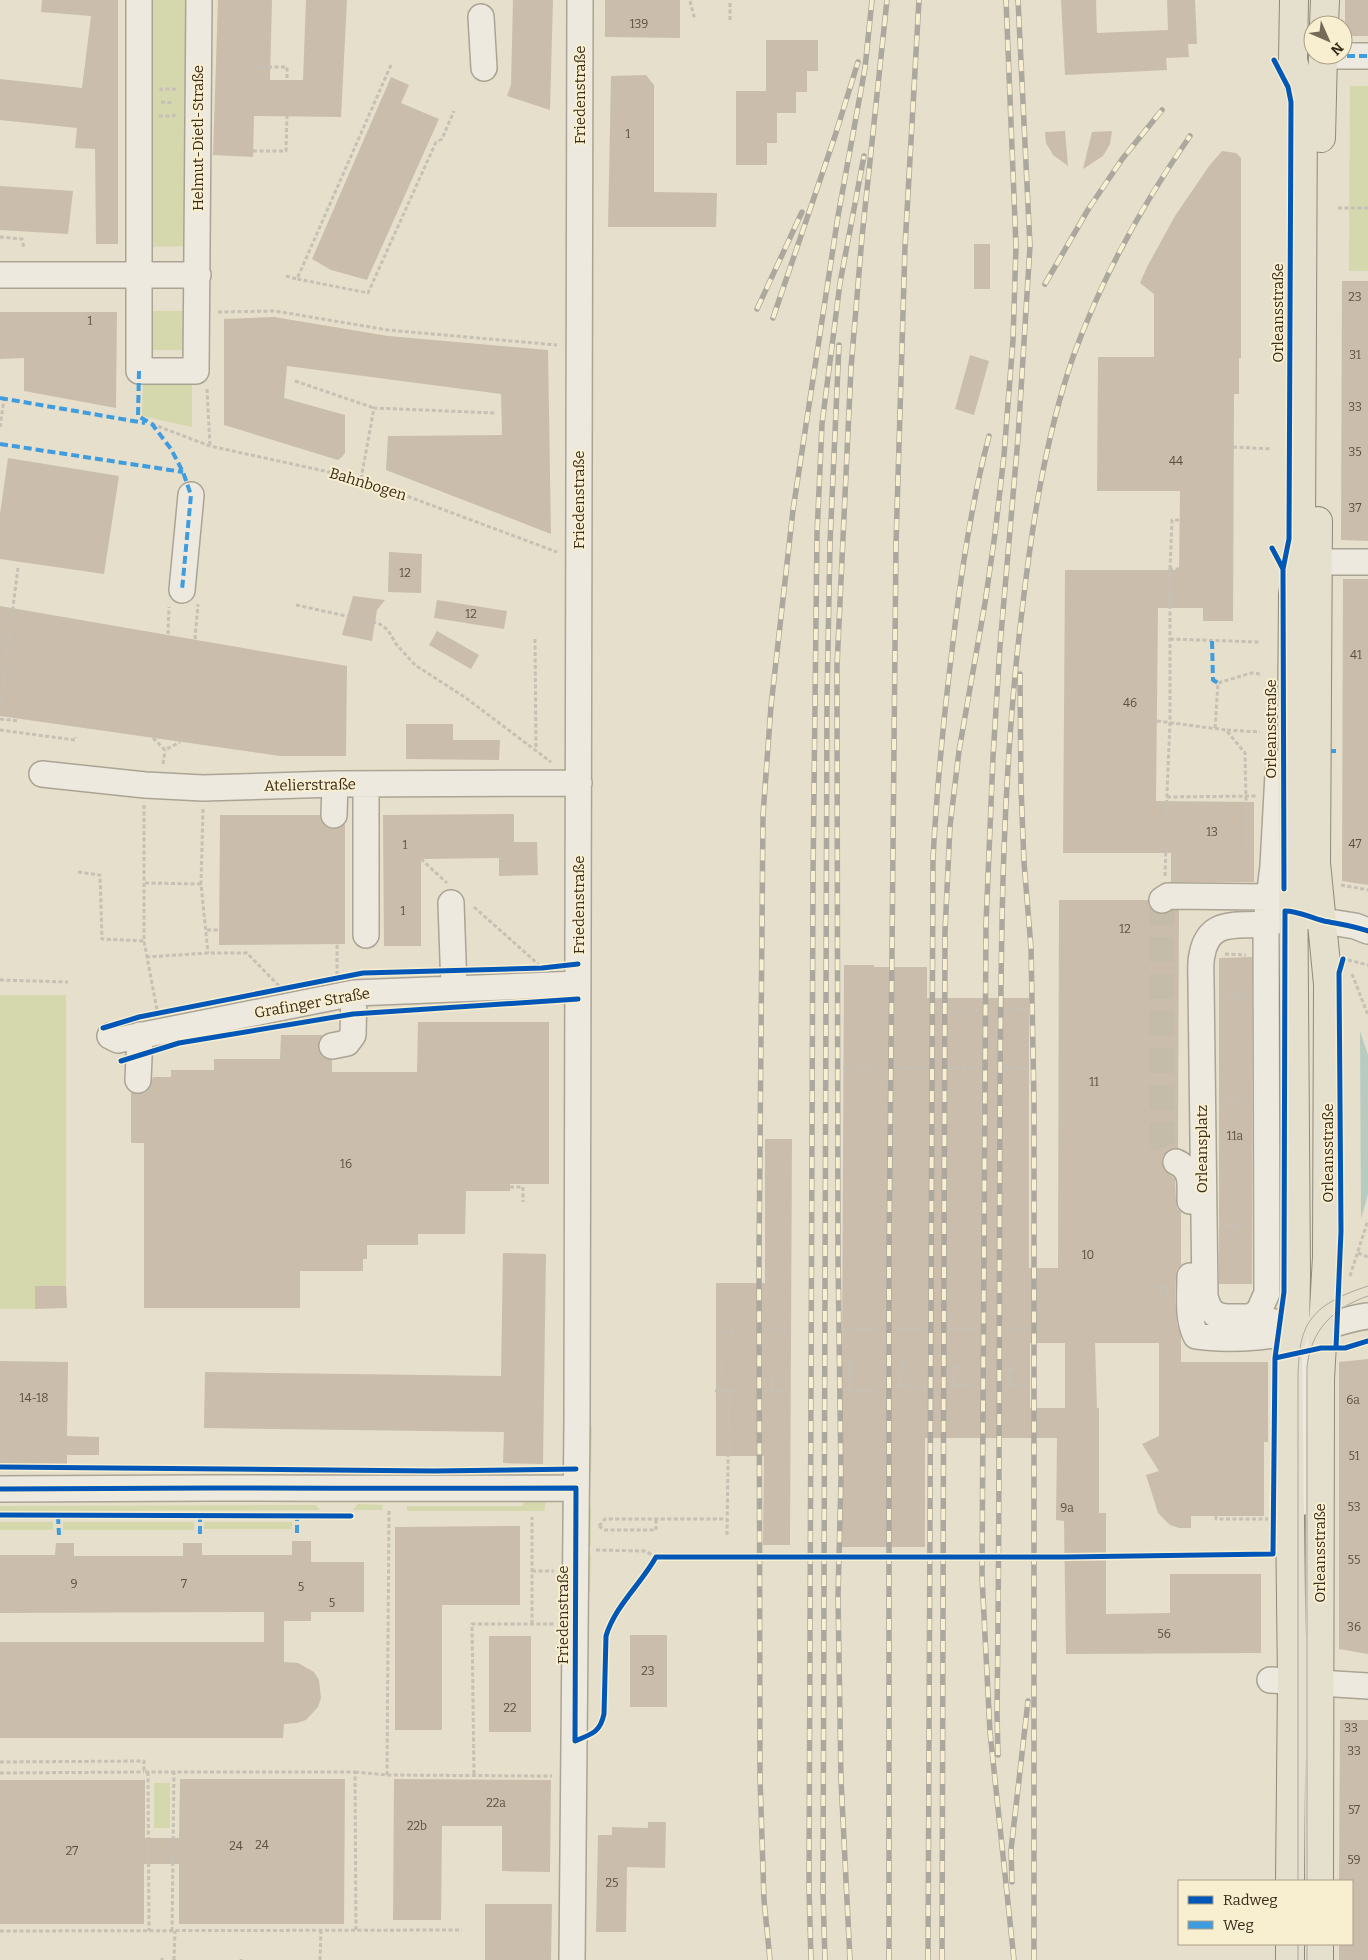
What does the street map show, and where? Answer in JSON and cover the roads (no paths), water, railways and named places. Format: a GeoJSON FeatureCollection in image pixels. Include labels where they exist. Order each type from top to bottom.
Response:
{"type":"FeatureCollection","features":[{"type":"Feature","properties":{"kind":"main road","name":"Orleansstraße"},"geometry":{"type":"LineString","coordinates":[[1294,0],[1293,60],[1303,102],[1301,538],[1309,563],[1294,595],[1292,752],[1294,911],[1287,1336],[1296,1682],[1319,1880]]}},
{"type":"Feature","properties":{"kind":"main road"},"geometry":{"type":"LineString","coordinates":[[1324,15],[1325,0]]}},
{"type":"Feature","properties":{"kind":"main road","name":"Orleansstraße"},"geometry":{"type":"LineString","coordinates":[[1290,1880],[1296,1682],[1320,1379],[1327,1257],[1328,994],[1323,921],[1327,881],[1309,563],[1318,307],[1323,65]]}},
{"type":"Feature","properties":{"kind":"main road"},"geometry":{"type":"LineString","coordinates":[[1290,1945],[1290,1960]]}},
{"type":"Feature","properties":{"kind":"main road"},"geometry":{"type":"LineString","coordinates":[[1319,1945],[1319,1960]]}},
{"type":"Feature","properties":{"kind":"street"},"geometry":{"type":"LineString","coordinates":[[139,0],[139,274]]}},
{"type":"Feature","properties":{"kind":"street","name":"Helmut-Dietl-Straße"},"geometry":{"type":"LineString","coordinates":[[139,274],[138,371],[196,371],[198,312],[199,0]]}},
{"type":"Feature","properties":{"kind":"street","name":"Friedenstraße"},"geometry":{"type":"LineString","coordinates":[[572,1960],[579,783],[580,0]]}},
{"type":"Feature","properties":{"kind":"street"},"geometry":{"type":"LineString","coordinates":[[1306,0],[1306,63],[1312,100],[1309,563],[1368,562]]}},
{"type":"Feature","properties":{"kind":"street"},"geometry":{"type":"LineString","coordinates":[[481,16],[484,68]]}},
{"type":"Feature","properties":{"kind":"street"},"geometry":{"type":"LineString","coordinates":[[1353,56],[1368,56]]}},
{"type":"Feature","properties":{"kind":"street"},"geometry":{"type":"LineString","coordinates":[[0,275],[198,275]]}},
{"type":"Feature","properties":{"kind":"street"},"geometry":{"type":"LineString","coordinates":[[183,597],[191,494]]}},
{"type":"Feature","properties":{"kind":"street","name":"Orleansstraße"},"geometry":{"type":"LineString","coordinates":[[1270,897],[1278,774],[1292,752]]}},
{"type":"Feature","properties":{"kind":"street","name":"Atelierstraße"},"geometry":{"type":"LineString","coordinates":[[42,774],[145,785],[203,788],[335,784],[579,783]]}},
{"type":"Feature","properties":{"kind":"street"},"geometry":{"type":"LineString","coordinates":[[334,815],[335,784]]}},
{"type":"Feature","properties":{"kind":"street"},"geometry":{"type":"LineString","coordinates":[[366,784],[366,935]]}},
{"type":"Feature","properties":{"kind":"street"},"geometry":{"type":"LineString","coordinates":[[1214,949],[1213,932],[1224,926],[1277,921],[1294,911],[1310,892],[1327,881]]}},
{"type":"Feature","properties":{"kind":"street"},"geometry":{"type":"LineString","coordinates":[[1164,891],[1168,896],[1270,897],[1294,911],[1323,921],[1355,926],[1368,931]]}},
{"type":"Feature","properties":{"kind":"street"},"geometry":{"type":"LineString","coordinates":[[1258,957],[1270,897]]}},
{"type":"Feature","properties":{"kind":"street"},"geometry":{"type":"LineString","coordinates":[[454,988],[457,898]]}},
{"type":"Feature","properties":{"kind":"street"},"geometry":{"type":"LineString","coordinates":[[1214,949],[1218,939],[1252,937],[1261,944],[1258,957],[1267,1295],[1259,1311],[1251,1317]]}},
{"type":"Feature","properties":{"kind":"street","name":"Orleansplatz"},"geometry":{"type":"LineString","coordinates":[[1214,949],[1202,954],[1200,982],[1205,1297],[1209,1308],[1216,1315],[1251,1317],[1287,1336]]}},
{"type":"Feature","properties":{"kind":"street","name":"Grafinger Straße"},"geometry":{"type":"LineString","coordinates":[[110,1036],[118,1040],[346,986],[454,988],[578,984]]}},
{"type":"Feature","properties":{"kind":"street"},"geometry":{"type":"LineString","coordinates":[[332,1046],[347,1043],[352,1035],[346,986]]}},
{"type":"Feature","properties":{"kind":"street"},"geometry":{"type":"LineString","coordinates":[[138,1080],[151,1033]]}},
{"type":"Feature","properties":{"kind":"street","name":"Orleansplatz"},"geometry":{"type":"LineString","coordinates":[[1176,1162],[1183,1165],[1190,1177],[1190,1304],[1192,1324],[1196,1336],[1242,1338],[1287,1336],[1344,1320],[1368,1316]]}},
{"type":"Feature","properties":{"kind":"street","name":"Orleansstraße"},"geometry":{"type":"LineString","coordinates":[[1267,1295],[1272,1309],[1287,1336]]}},
{"type":"Feature","properties":{"kind":"street"},"geometry":{"type":"LineString","coordinates":[[0,1489],[158,1487],[576,1488]]}},
{"type":"Feature","properties":{"kind":"street"},"geometry":{"type":"LineString","coordinates":[[1303,1880],[1296,1682],[1368,1686]]}},
{"type":"Feature","properties":{"kind":"street"},"geometry":{"type":"LineString","coordinates":[[1303,1945],[1303,1960]]}},
{"type":"Feature","properties":{"kind":"tunnel"},"geometry":{"type":"LineString","coordinates":[[1162,900],[1162,1140],[1168,1156],[1176,1162]]}},
{"type":"Feature","properties":{"kind":"tram line"},"geometry":{"type":"LineString","coordinates":[[1298,1880],[1298,1373],[1300,1352],[1305,1330],[1310,1321],[1323,1307],[1340,1297],[1368,1286]]}},
{"type":"Feature","properties":{"kind":"tram line"},"geometry":{"type":"LineString","coordinates":[[1307,1880],[1307,1367],[1313,1342],[1326,1322],[1344,1307],[1368,1296]]}},
{"type":"Feature","properties":{"kind":"tram line"},"geometry":{"type":"LineString","coordinates":[[1298,1945],[1298,1960]]}},
{"type":"Feature","properties":{"kind":"tram line"},"geometry":{"type":"LineString","coordinates":[[1307,1945],[1307,1960]]}},
{"type":"Feature","properties":{"kind":"railway"},"geometry":{"type":"LineString","coordinates":[[770,1960],[764,1900],[760,1778],[759,1258],[763,815],[771,706],[793,510],[838,216],[865,68],[872,0]]}},
{"type":"Feature","properties":{"kind":"railway"},"geometry":{"type":"LineString","coordinates":[[850,1960],[841,1780],[838,1597],[841,1478],[838,1257],[837,666],[851,368],[862,237],[887,0]]}},
{"type":"Feature","properties":{"kind":"railway"},"geometry":{"type":"LineString","coordinates":[[889,1960],[889,1255],[896,544],[905,247],[919,0]]}},
{"type":"Feature","properties":{"kind":"railway"},"geometry":{"type":"LineString","coordinates":[[942,1960],[945,932],[950,826],[959,751],[995,534],[1004,455],[1013,340],[1016,246],[1006,0]]}},
{"type":"Feature","properties":{"kind":"railway"},"geometry":{"type":"LineString","coordinates":[[1014,1960],[990,1732],[982,1577],[986,924],[1000,646],[1018,438],[1030,246],[1018,0]]}},
{"type":"Feature","properties":{"kind":"railway"},"geometry":{"type":"LineString","coordinates":[[773,318],[858,62]]}},
{"type":"Feature","properties":{"kind":"railway"},"geometry":{"type":"LineString","coordinates":[[1045,284],[1089,208],[1123,158],[1162,110]]}},
{"type":"Feature","properties":{"kind":"railway"},"geometry":{"type":"LineString","coordinates":[[998,1755],[1002,913],[1010,732],[1022,611],[1030,547],[1047,451],[1073,357],[1084,327],[1124,242],[1172,162],[1190,136]]}},
{"type":"Feature","properties":{"kind":"railway"},"geometry":{"type":"LineString","coordinates":[[811,1960],[809,1888],[813,877],[817,534],[822,424],[840,283],[864,156]]}},
{"type":"Feature","properties":{"kind":"railway"},"geometry":{"type":"LineString","coordinates":[[757,309],[802,212]]}},
{"type":"Feature","properties":{"kind":"railway"},"geometry":{"type":"LineString","coordinates":[[825,1960],[823,1893],[827,699],[830,543],[839,345]]}},
{"type":"Feature","properties":{"kind":"railway"},"geometry":{"type":"LineString","coordinates":[[928,1960],[933,858],[944,723],[959,590],[972,513],[989,436]]}},
{"type":"Feature","properties":{"kind":"railway"},"geometry":{"type":"LineString","coordinates":[[1020,674],[1021,787],[1024,862],[1031,948],[1034,1102],[1034,1960]]}},
{"type":"Feature","properties":{"kind":"railway"},"geometry":{"type":"LineString","coordinates":[[1012,1882],[1011,1850],[1028,1701]]}}]}
